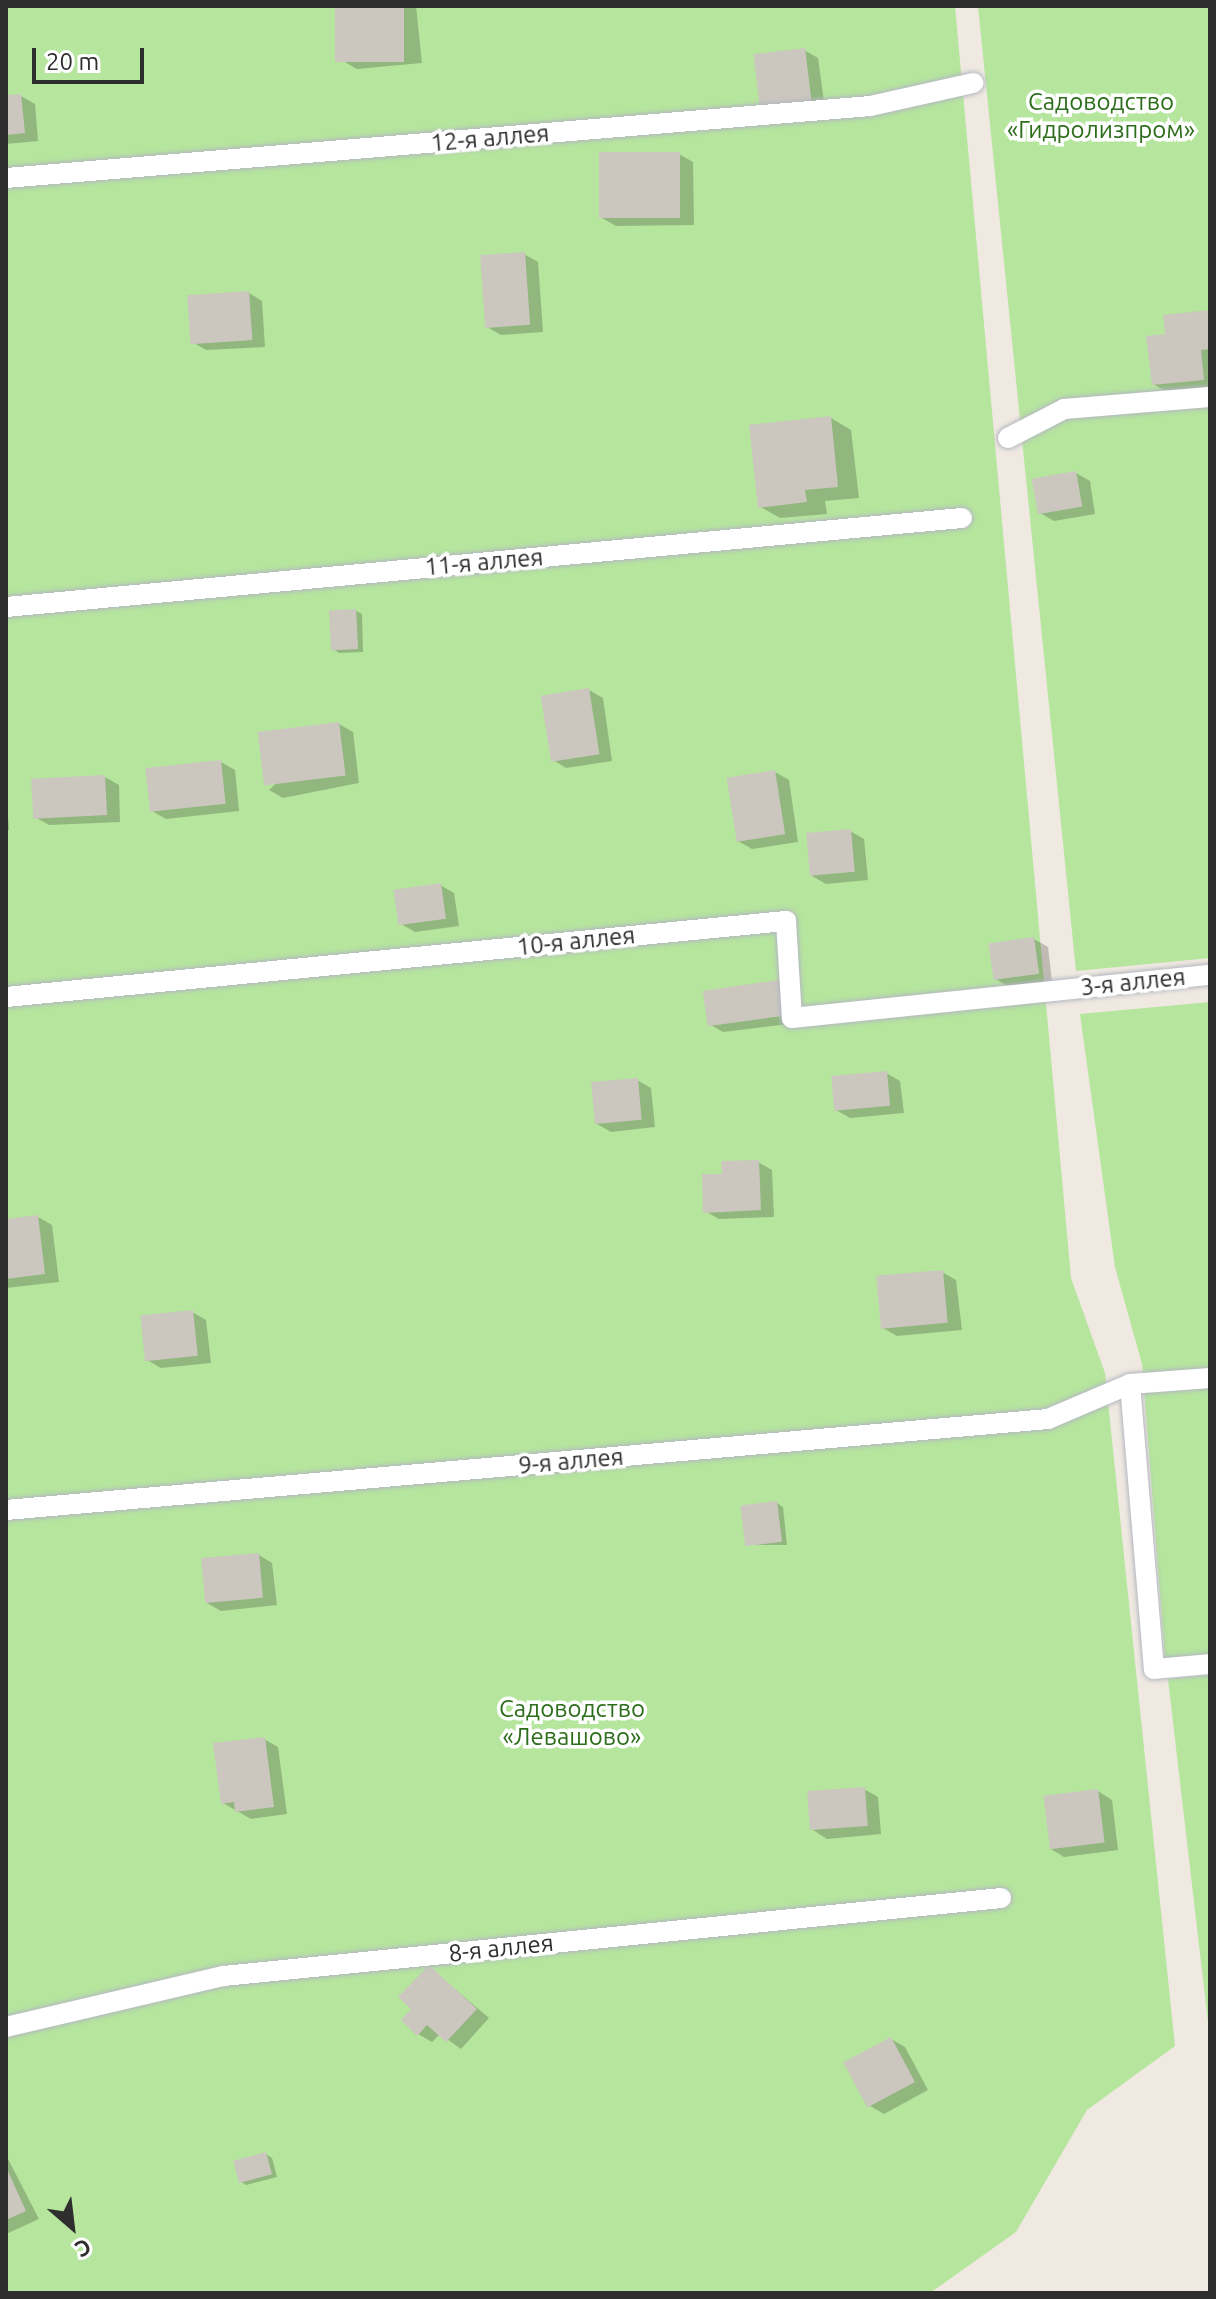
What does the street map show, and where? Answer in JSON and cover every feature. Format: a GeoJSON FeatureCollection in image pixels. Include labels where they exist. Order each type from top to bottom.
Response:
{"type":"FeatureCollection","features":[{"type":"Feature","properties":{"kind":"lane","name":"12-я аллея"},"geometry":{"type":"LineString","coordinates":[[6,178],[870,106],[973,83]]}},
{"type":"Feature","properties":{"kind":"lane"},"geometry":{"type":"LineString","coordinates":[[1008,438],[1064,409],[1210,397]]}},
{"type":"Feature","properties":{"kind":"lane","name":"11-я аллея"},"geometry":{"type":"LineString","coordinates":[[6,607],[962,518]]}},
{"type":"Feature","properties":{"kind":"lane","name":"10-я аллея"},"geometry":{"type":"LineString","coordinates":[[6,997],[786,921],[792,1018],[1055,990]]}},
{"type":"Feature","properties":{"kind":"lane","name":"3-я аллея"},"geometry":{"type":"LineString","coordinates":[[1055,990],[1210,975]]}},
{"type":"Feature","properties":{"kind":"lane","name":"9-я аллея"},"geometry":{"type":"LineString","coordinates":[[6,1510],[1048,1419],[1130,1384],[1210,1378]]}},
{"type":"Feature","properties":{"kind":"lane"},"geometry":{"type":"LineString","coordinates":[[1130,1384],[1154,1669],[1210,1664]]}},
{"type":"Feature","properties":{"kind":"lane","name":"8-я аллея"},"geometry":{"type":"LineString","coordinates":[[6,2027],[224,1976],[1001,1898]]}},
{"type":"Feature","properties":{"kind":"green space","name":"Садоводство «Левашово»"},"geometry":{"type":"Polygon","coordinates":[[[6,6],[955,6],[1071,1278],[1105,1373],[1175,2046],[1087,2110],[1016,2232],[930,2293],[6,2293],[6,6]]]}},
{"type":"Feature","properties":{"kind":"green space","name":"Садоводство «Гидролизпром»"},"geometry":{"type":"Polygon","coordinates":[[[978,6],[1210,6],[1210,958],[1076,971],[978,6]]]}},
{"type":"Feature","properties":{"kind":"green space"},"geometry":{"type":"Polygon","coordinates":[[[1210,1002],[1210,1655],[1165,1659],[1142,1364],[1115,1267],[1080,1014],[1210,1002]]]}},
{"type":"Feature","properties":{"kind":"green space"},"geometry":{"type":"Polygon","coordinates":[[[1210,1675],[1210,2020],[1208,2022],[1168,1679],[1210,1675]]]}},
{"type":"Feature","properties":{"kind":"building"},"geometry":{"type":"Polygon","coordinates":[[[335,6],[404,6],[404,62],[335,62],[335,6]]]}},
{"type":"Feature","properties":{"kind":"building"},"geometry":{"type":"Polygon","coordinates":[[[805,48],[812,102],[760,108],[753,54],[805,48]]]}},
{"type":"Feature","properties":{"kind":"building"},"geometry":{"type":"Polygon","coordinates":[[[21,94],[25,133],[6,135],[6,95],[21,94]]]}},
{"type":"Feature","properties":{"kind":"building"},"geometry":{"type":"Polygon","coordinates":[[[599,152],[680,152],[680,218],[599,218],[599,152]]]}},
{"type":"Feature","properties":{"kind":"building"},"geometry":{"type":"Polygon","coordinates":[[[525,252],[530,325],[485,328],[480,255],[525,252]]]}},
{"type":"Feature","properties":{"kind":"building"},"geometry":{"type":"Polygon","coordinates":[[[249,291],[252,340],[191,344],[187,295],[249,291]]]}},
{"type":"Feature","properties":{"kind":"building"},"geometry":{"type":"Polygon","coordinates":[[[1210,310],[1210,349],[1201,350],[1204,380],[1152,385],[1146,336],[1165,334],[1163,315],[1210,310]]]}},
{"type":"Feature","properties":{"kind":"building"},"geometry":{"type":"Polygon","coordinates":[[[831,416],[838,487],[805,490],[807,502],[758,508],[749,425],[831,416]]]}},
{"type":"Feature","properties":{"kind":"building"},"geometry":{"type":"Polygon","coordinates":[[[1076,471],[1082,506],[1038,514],[1032,479],[1076,471]]]}},
{"type":"Feature","properties":{"kind":"building"},"geometry":{"type":"Polygon","coordinates":[[[356,609],[358,649],[331,650],[329,610],[356,609]]]}},
{"type":"Feature","properties":{"kind":"building"},"geometry":{"type":"Polygon","coordinates":[[[589,688],[599,754],[551,762],[541,696],[589,688]]]}},
{"type":"Feature","properties":{"kind":"building"},"geometry":{"type":"Polygon","coordinates":[[[339,722],[346,776],[264,786],[258,732],[339,722]]]}},
{"type":"Feature","properties":{"kind":"building"},"geometry":{"type":"Polygon","coordinates":[[[221,760],[226,804],[150,812],[145,768],[221,760]]]}},
{"type":"Feature","properties":{"kind":"building"},"geometry":{"type":"Polygon","coordinates":[[[775,770],[785,834],[737,842],[727,778],[775,770]]]}},
{"type":"Feature","properties":{"kind":"building"},"geometry":{"type":"Polygon","coordinates":[[[105,775],[107,815],[33,819],[31,779],[105,775]]]}},
{"type":"Feature","properties":{"kind":"building"},"geometry":{"type":"Polygon","coordinates":[[[851,829],[855,872],[810,876],[806,833],[851,829]]]}},
{"type":"Feature","properties":{"kind":"building"},"geometry":{"type":"Polygon","coordinates":[[[441,883],[446,919],[398,925],[393,890],[441,883]]]}},
{"type":"Feature","properties":{"kind":"building"},"geometry":{"type":"Polygon","coordinates":[[[1034,937],[1039,974],[994,980],[988,943],[1034,937]]]}},
{"type":"Feature","properties":{"kind":"building"},"geometry":{"type":"Polygon","coordinates":[[[779,980],[784,1016],[708,1026],[703,991],[779,980]]]}},
{"type":"Feature","properties":{"kind":"building"},"geometry":{"type":"Polygon","coordinates":[[[887,1071],[890,1106],[834,1111],[831,1076],[887,1071]]]}},
{"type":"Feature","properties":{"kind":"building"},"geometry":{"type":"Polygon","coordinates":[[[638,1078],[642,1120],[595,1124],[591,1082],[638,1078]]]}},
{"type":"Feature","properties":{"kind":"building"},"geometry":{"type":"Polygon","coordinates":[[[759,1160],[761,1210],[703,1213],[702,1174],[722,1174],[721,1161],[759,1160]]]}},
{"type":"Feature","properties":{"kind":"building"},"geometry":{"type":"Polygon","coordinates":[[[38,1215],[45,1274],[6,1279],[6,1219],[38,1215]]]}},
{"type":"Feature","properties":{"kind":"building"},"geometry":{"type":"Polygon","coordinates":[[[943,1270],[948,1323],[881,1329],[876,1276],[943,1270]]]}},
{"type":"Feature","properties":{"kind":"building"},"geometry":{"type":"Polygon","coordinates":[[[193,1310],[198,1356],[145,1361],[140,1316],[193,1310]]]}},
{"type":"Feature","properties":{"kind":"building"},"geometry":{"type":"Polygon","coordinates":[[[777,1501],[782,1542],[745,1546],[740,1506],[777,1501]]]}},
{"type":"Feature","properties":{"kind":"building"},"geometry":{"type":"Polygon","coordinates":[[[259,1553],[263,1598],[205,1603],[201,1558],[259,1553]]]}},
{"type":"Feature","properties":{"kind":"building"},"geometry":{"type":"Polygon","coordinates":[[[265,1737],[274,1807],[235,1812],[234,1802],[221,1804],[213,1743],[265,1737]]]}},
{"type":"Feature","properties":{"kind":"building"},"geometry":{"type":"Polygon","coordinates":[[[865,1787],[868,1826],[810,1830],[807,1791],[865,1787]]]}},
{"type":"Feature","properties":{"kind":"building"},"geometry":{"type":"Polygon","coordinates":[[[1098,1789],[1105,1843],[1050,1849],[1043,1796],[1098,1789]]]}},
{"type":"Feature","properties":{"kind":"building"},"geometry":{"type":"Polygon","coordinates":[[[429,1965],[477,2009],[446,2042],[427,2025],[417,2036],[401,2020],[411,2009],[398,1997],[429,1965]]]}},
{"type":"Feature","properties":{"kind":"building"},"geometry":{"type":"Polygon","coordinates":[[[891,2037],[915,2082],[867,2107],[843,2062],[891,2037]]]}},
{"type":"Feature","properties":{"kind":"building"},"geometry":{"type":"Polygon","coordinates":[[[266,2152],[272,2174],[239,2183],[233,2161],[266,2152]]]}},
{"type":"Feature","properties":{"kind":"building"},"geometry":{"type":"Polygon","coordinates":[[[6,2167],[26,2211],[6,2220],[6,2167]]]}}]}
